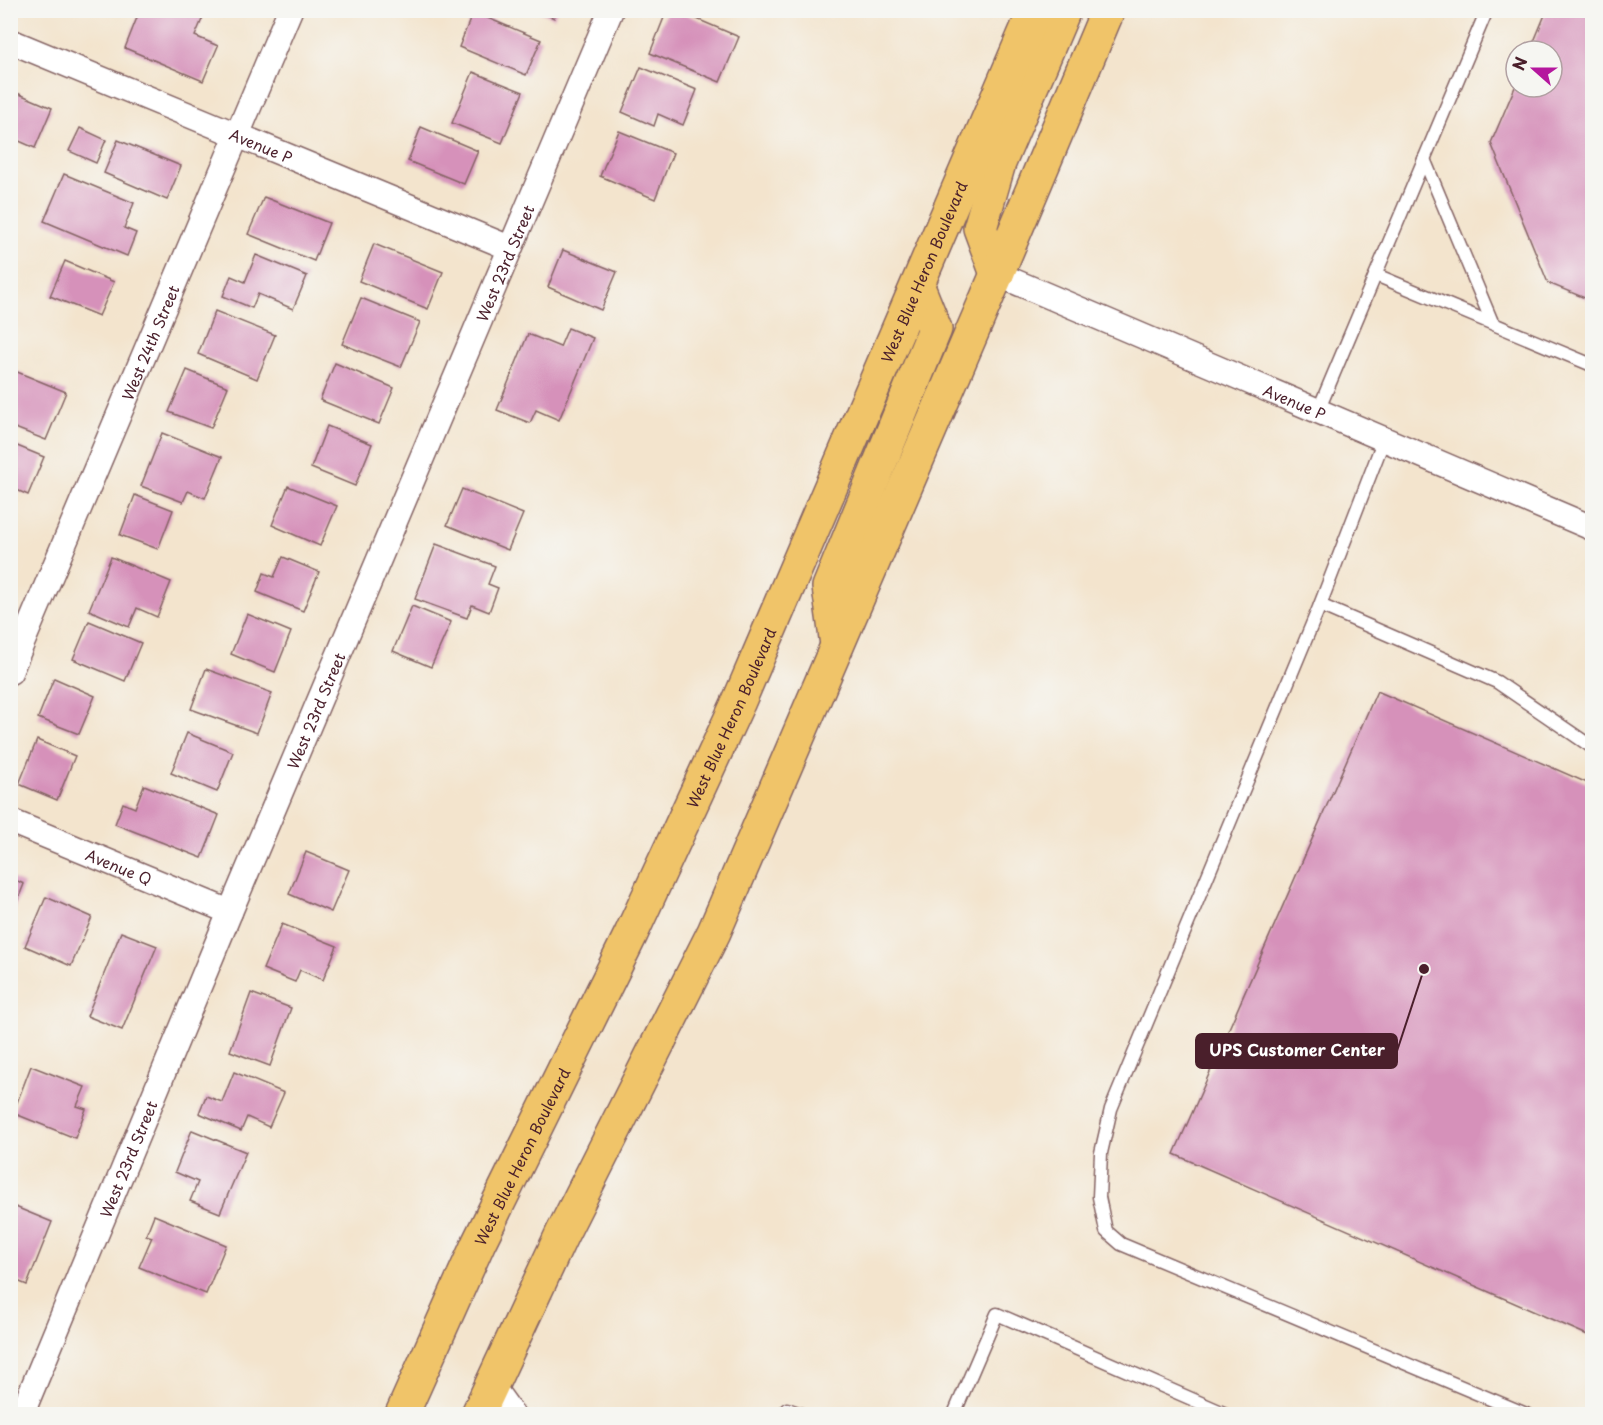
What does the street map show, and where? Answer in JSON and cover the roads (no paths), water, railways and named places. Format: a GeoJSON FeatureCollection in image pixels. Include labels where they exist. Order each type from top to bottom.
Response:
{"type":"FeatureCollection","features":[{"type":"Feature","properties":{"kind":"main road","name":"West Blue Heron Boulevard"},"geometry":{"type":"LineString","coordinates":[[402,1414],[479,1242],[631,934],[739,701],[1035,10]]}},
{"type":"Feature","properties":{"kind":"main road"},"geometry":{"type":"LineString","coordinates":[[997,274],[980,228],[999,163],[1064,10]]}},
{"type":"Feature","properties":{"kind":"main road"},"geometry":{"type":"LineString","coordinates":[[477,1414],[562,1234],[714,932],[1108,10]]}},
{"type":"Feature","properties":{"kind":"main road"},"geometry":{"type":"LineString","coordinates":[[837,646],[829,587],[935,329],[918,287]]}},
{"type":"Feature","properties":{"kind":"street","name":"West 24th Street"},"geometry":{"type":"LineString","coordinates":[[10,672],[290,10]]}},
{"type":"Feature","properties":{"kind":"street","name":"West 23rd Street"},"geometry":{"type":"LineString","coordinates":[[22,1410],[610,10]]}},
{"type":"Feature","properties":{"kind":"street","name":"Avenue P"},"geometry":{"type":"LineString","coordinates":[[10,41],[510,248]]}},
{"type":"Feature","properties":{"kind":"street","name":"Avenue P"},"geometry":{"type":"LineString","coordinates":[[997,274],[1593,528]]}},
{"type":"Feature","properties":{"kind":"street","name":"Avenue Q"},"geometry":{"type":"LineString","coordinates":[[10,821],[230,912]]}},
{"type":"Feature","properties":{"kind":"street"},"geometry":{"type":"LineString","coordinates":[[491,1385],[512,1414]]}},
{"type":"Feature","properties":{"kind":"lane"},"geometry":{"type":"LineString","coordinates":[[1318,411],[1487,10]]}},
{"type":"Feature","properties":{"kind":"lane"},"geometry":{"type":"LineString","coordinates":[[1425,159],[1492,322]]}},
{"type":"Feature","properties":{"kind":"lane"},"geometry":{"type":"LineString","coordinates":[[1376,275],[1593,365]]}},
{"type":"Feature","properties":{"kind":"lane"},"geometry":{"type":"LineString","coordinates":[[1384,439],[1320,605],[1112,1109],[1101,1153],[1099,1197],[1106,1231],[1121,1244],[1527,1414]]}},
{"type":"Feature","properties":{"kind":"lane"},"geometry":{"type":"LineString","coordinates":[[1320,605],[1497,682],[1593,747]]}},
{"type":"Feature","properties":{"kind":"lane"},"geometry":{"type":"LineString","coordinates":[[954,1414],[997,1314],[1226,1414]]}},
{"type":"Feature","properties":{"kind":"lane"},"geometry":{"type":"LineString","coordinates":[[787,1409],[801,1414]]}},
{"type":"Feature","properties":{"kind":"place","name":"UPS Customer Center"},"geometry":{"type":"Point","coordinates":[1424,969]}}]}
